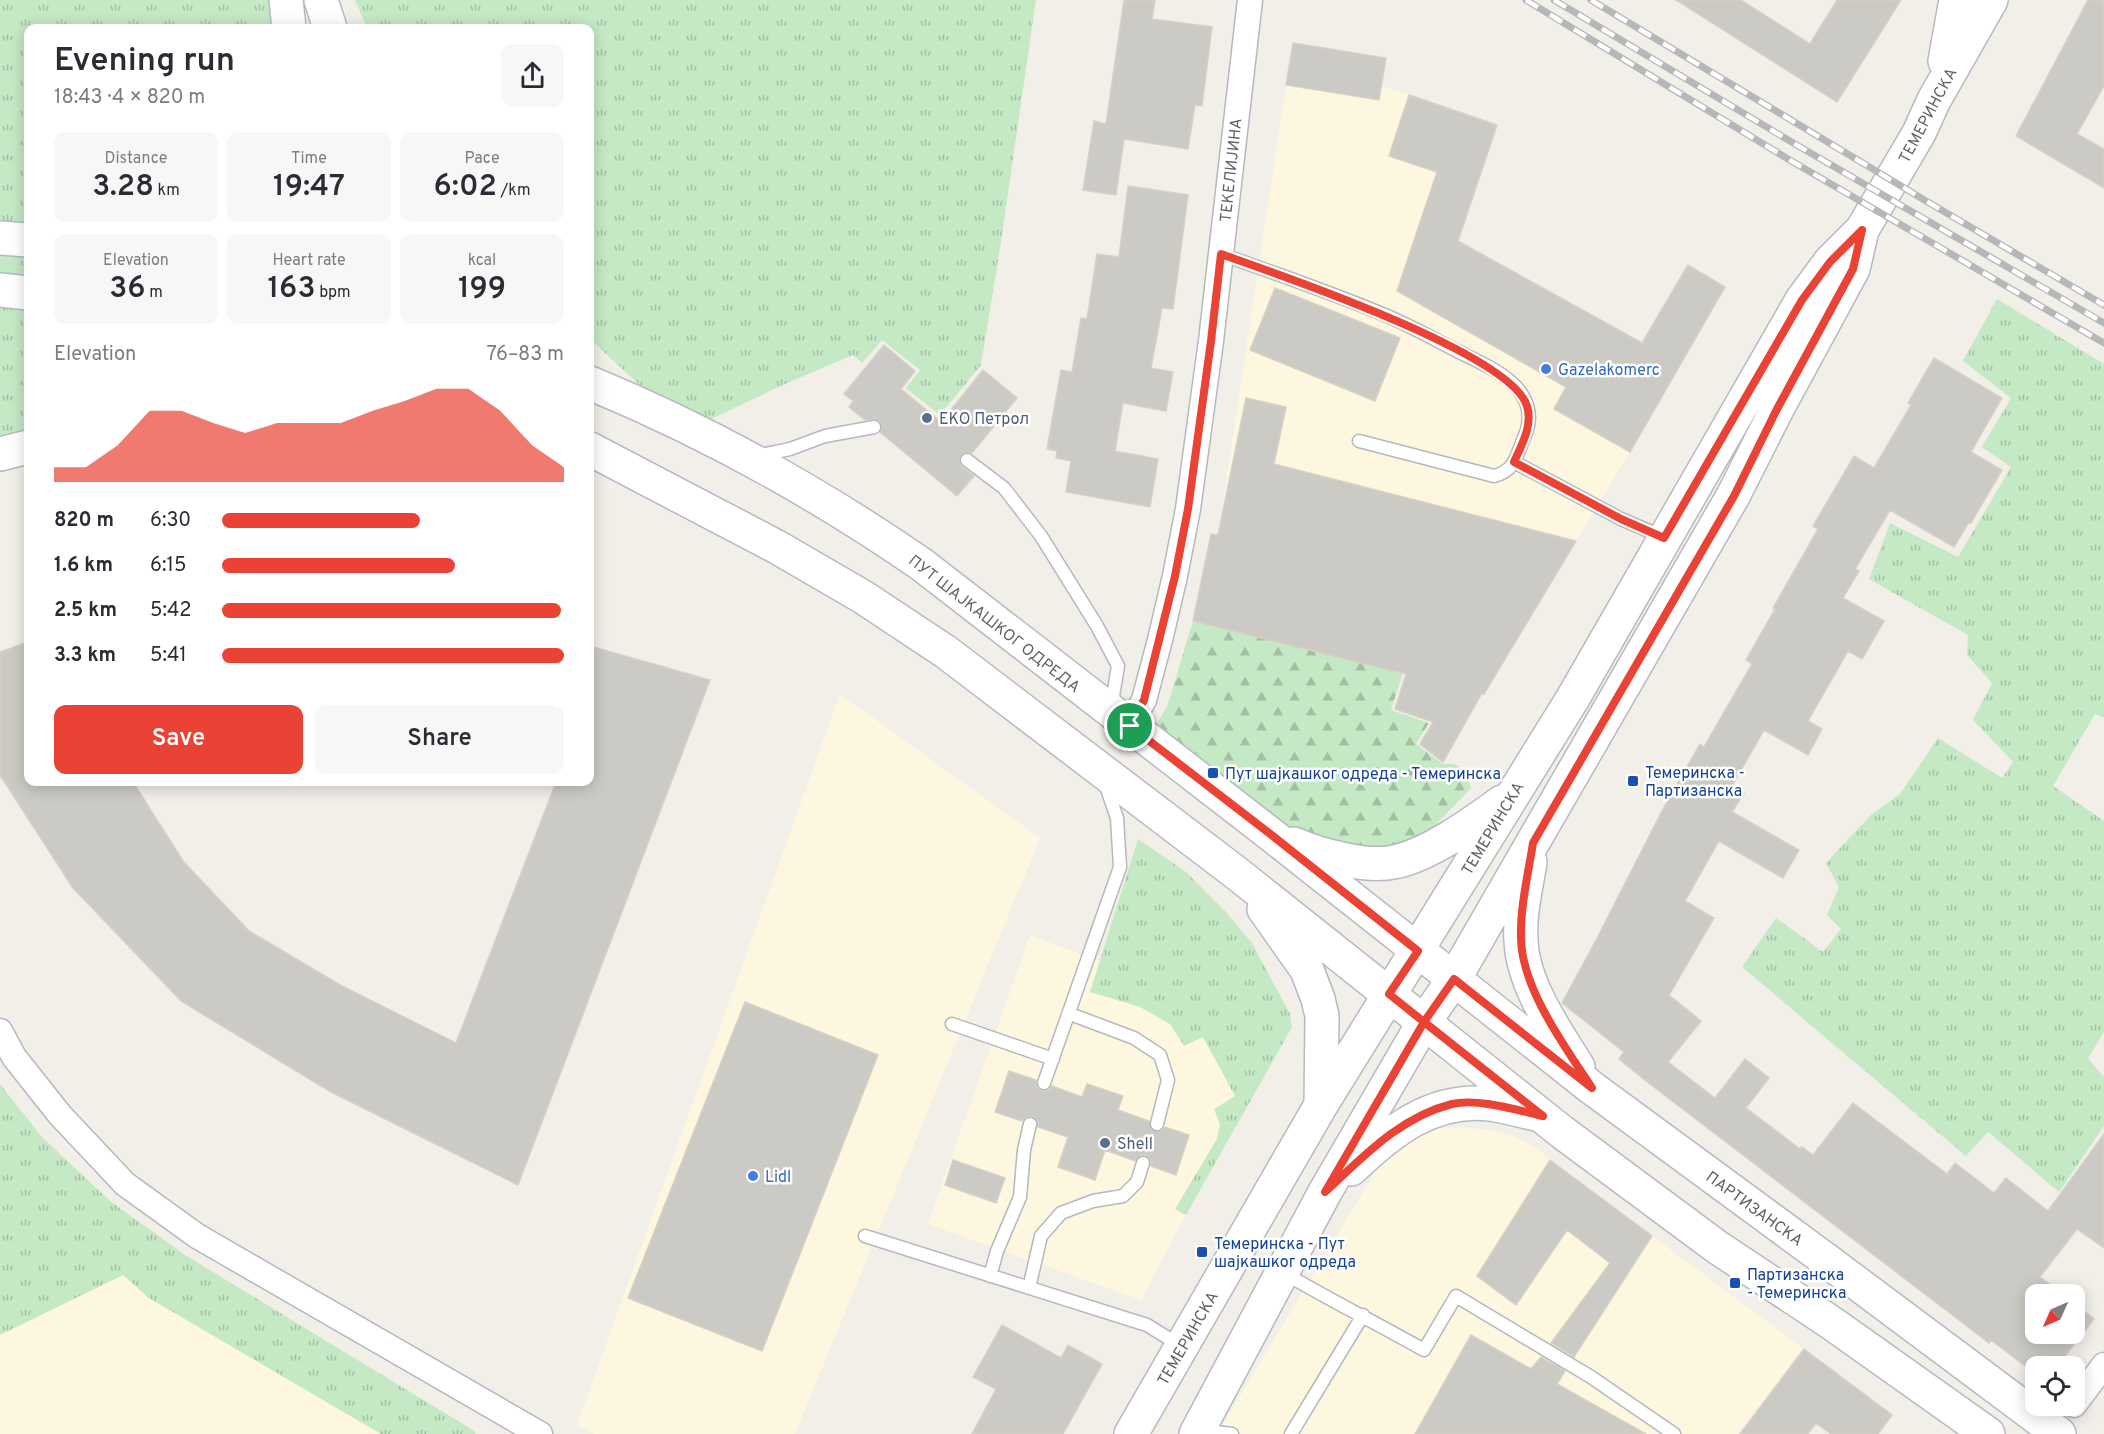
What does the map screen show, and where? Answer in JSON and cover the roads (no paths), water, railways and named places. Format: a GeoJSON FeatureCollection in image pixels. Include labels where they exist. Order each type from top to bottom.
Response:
{"type":"FeatureCollection","features":[{"type":"Feature","properties":{"kind":"main road"},"geometry":{"type":"LineString","coordinates":[[286,0],[289,24]]}},
{"type":"Feature","properties":{"kind":"main road"},"geometry":{"type":"LineString","coordinates":[[321,0],[329,24]]}},
{"type":"Feature","properties":{"kind":"main road"},"geometry":{"type":"LineString","coordinates":[[1934,100],[1948,47],[1956,0]]}},
{"type":"Feature","properties":{"kind":"main road","name":"ТЕМЕРИНСКА"},"geometry":{"type":"LineString","coordinates":[[1131,1434],[1321,1105],[1574,698],[1802,300],[1830,262],[1862,230],[1919,133],[1934,100],[1990,0]]}},
{"type":"Feature","properties":{"kind":"main road","name":"ТЕМЕРИНСКА"},"geometry":{"type":"LineString","coordinates":[[1198,1432],[1325,1192],[1424,1022],[1454,979],[1734,496],[1777,409],[1853,269],[1862,230]]}},
{"type":"Feature","properties":{"kind":"main road"},"geometry":{"type":"LineString","coordinates":[[0,238],[24,240]]}},
{"type":"Feature","properties":{"kind":"main road"},"geometry":{"type":"LineString","coordinates":[[0,290],[24,293]]}},
{"type":"Feature","properties":{"kind":"main road"},"geometry":{"type":"LineString","coordinates":[[594,366],[638,403]]}},
{"type":"Feature","properties":{"kind":"main road","name":"ПУТ ШАЈКАШКОГ ОДРЕДА"},"geometry":{"type":"LineString","coordinates":[[594,385],[638,403],[806,491],[902,551],[1269,833],[1454,979]]}},
{"type":"Feature","properties":{"kind":"main road"},"geometry":{"type":"LineString","coordinates":[[0,454],[24,448]]}},
{"type":"Feature","properties":{"kind":"main road"},"geometry":{"type":"LineString","coordinates":[[594,451],[777,547],[863,597],[946,652],[1235,872],[1543,1116],[1717,1247],[1833,1324],[1988,1434]]}},
{"type":"Feature","properties":{"kind":"main road"},"geometry":{"type":"LineString","coordinates":[[594,461],[636,474]]}},
{"type":"Feature","properties":{"kind":"main road"},"geometry":{"type":"LineString","coordinates":[[1269,833],[1310,851],[1355,861],[1392,863],[1419,855],[1470,825],[1511,796]]}},
{"type":"Feature","properties":{"kind":"main road"},"geometry":{"type":"LineString","coordinates":[[1533,843],[1522,909],[1521,942],[1526,965],[1543,1012],[1592,1088]]}},
{"type":"Feature","properties":{"kind":"main road"},"geometry":{"type":"LineString","coordinates":[[1235,872],[1283,934],[1306,970],[1318,999],[1322,1016],[1321,1105]]}},
{"type":"Feature","properties":{"kind":"main road","name":"ПАРТИЗАНСКА"},"geometry":{"type":"LineString","coordinates":[[1454,979],[1592,1088],[2057,1433]]}},
{"type":"Feature","properties":{"kind":"main road"},"geometry":{"type":"LineString","coordinates":[[1325,1192],[1381,1140],[1408,1122],[1453,1104],[1489,1104],[1543,1116]]}},
{"type":"Feature","properties":{"kind":"street","name":"ТЕКЕЛИЈИНА"},"geometry":{"type":"LineString","coordinates":[[1120,719],[1144,700],[1175,576],[1197,442],[1250,0]]}},
{"type":"Feature","properties":{"kind":"street"},"geometry":{"type":"LineString","coordinates":[[0,1031],[14,1058],[60,1115],[125,1184],[197,1236],[540,1434]]}},
{"type":"Feature","properties":{"kind":"street"},"geometry":{"type":"LineString","coordinates":[[2085,1390],[2104,1365]]}},
{"type":"Feature","properties":{"kind":"street"},"geometry":{"type":"LineString","coordinates":[[2057,1433],[2067,1416]]}},
{"type":"Feature","properties":{"kind":"lane"},"geometry":{"type":"LineString","coordinates":[[1221,254],[1389,317],[1477,361],[1503,376],[1520,391],[1527,404],[1530,420],[1526,435],[1510,469],[1504,474],[1494,476],[1359,441]]}},
{"type":"Feature","properties":{"kind":"lane"},"geometry":{"type":"LineString","coordinates":[[746,459],[767,452],[790,449],[825,436],[873,427]]}},
{"type":"Feature","properties":{"kind":"lane"},"geometry":{"type":"LineString","coordinates":[[967,460],[1004,488],[1041,536],[1097,626],[1118,666],[1120,719]]}},
{"type":"Feature","properties":{"kind":"lane"},"geometry":{"type":"LineString","coordinates":[[1514,462],[1621,519],[1664,538]]}},
{"type":"Feature","properties":{"kind":"lane"},"geometry":{"type":"LineString","coordinates":[[1044,1083],[1120,867],[1117,818],[1100,768]]}},
{"type":"Feature","properties":{"kind":"lane"},"geometry":{"type":"LineString","coordinates":[[1070,1014],[1134,1038],[1160,1055],[1168,1080],[1157,1124]]}},
{"type":"Feature","properties":{"kind":"lane"},"geometry":{"type":"LineString","coordinates":[[952,1024],[1053,1059]]}},
{"type":"Feature","properties":{"kind":"lane"},"geometry":{"type":"LineString","coordinates":[[990,1276],[997,1251],[1020,1197],[1024,1150],[1030,1124]]}},
{"type":"Feature","properties":{"kind":"lane"},"geometry":{"type":"LineString","coordinates":[[1029,1288],[1041,1236],[1061,1213],[1093,1201],[1124,1196],[1137,1182],[1143,1163]]}},
{"type":"Feature","properties":{"kind":"lane"},"geometry":{"type":"LineString","coordinates":[[865,1236],[1147,1325],[1182,1347]]}},
{"type":"Feature","properties":{"kind":"lane"},"geometry":{"type":"LineString","coordinates":[[1283,1273],[1424,1350],[1456,1296],[1591,1377],[1674,1434]]}},
{"type":"Feature","properties":{"kind":"lane"},"geometry":{"type":"LineString","coordinates":[[1291,1434],[1364,1316]]}},
{"type":"Feature","properties":{"kind":"lane"},"geometry":{"type":"LineString","coordinates":[[1198,1432],[1232,1434]]}},
{"type":"Feature","properties":{"kind":"railway"},"geometry":{"type":"LineString","coordinates":[[1526,0],[1788,159],[2104,343]]}},
{"type":"Feature","properties":{"kind":"railway"},"geometry":{"type":"LineString","coordinates":[[1554,0],[1795,144],[2104,323]]}},
{"type":"Feature","properties":{"kind":"railway"},"geometry":{"type":"LineString","coordinates":[[1591,0],[2104,305]]}},
{"type":"Feature","properties":{"kind":"place","name":"Gazelakomerc"},"geometry":{"type":"Point","coordinates":[1546,369]}},
{"type":"Feature","properties":{"kind":"place","name":"ЕКО Петрол"},"geometry":{"type":"Point","coordinates":[927,418]}},
{"type":"Feature","properties":{"kind":"place","name":"Пут шајкашког одреда - Темеринска"},"geometry":{"type":"Point","coordinates":[1213,773]}},
{"type":"Feature","properties":{"kind":"place","name":"Темеринска - Партизанска"},"geometry":{"type":"Point","coordinates":[1633,781]}},
{"type":"Feature","properties":{"kind":"place","name":"Shell"},"geometry":{"type":"Point","coordinates":[1105,1143]}},
{"type":"Feature","properties":{"kind":"place","name":"Lidl"},"geometry":{"type":"Point","coordinates":[753,1176]}},
{"type":"Feature","properties":{"kind":"place","name":"Темеринска - Пут шајкашког одреда"},"geometry":{"type":"Point","coordinates":[1202,1252]}},
{"type":"Feature","properties":{"kind":"place","name":"Партизанска - Темеринска"},"geometry":{"type":"Point","coordinates":[1735,1283]}}]}
